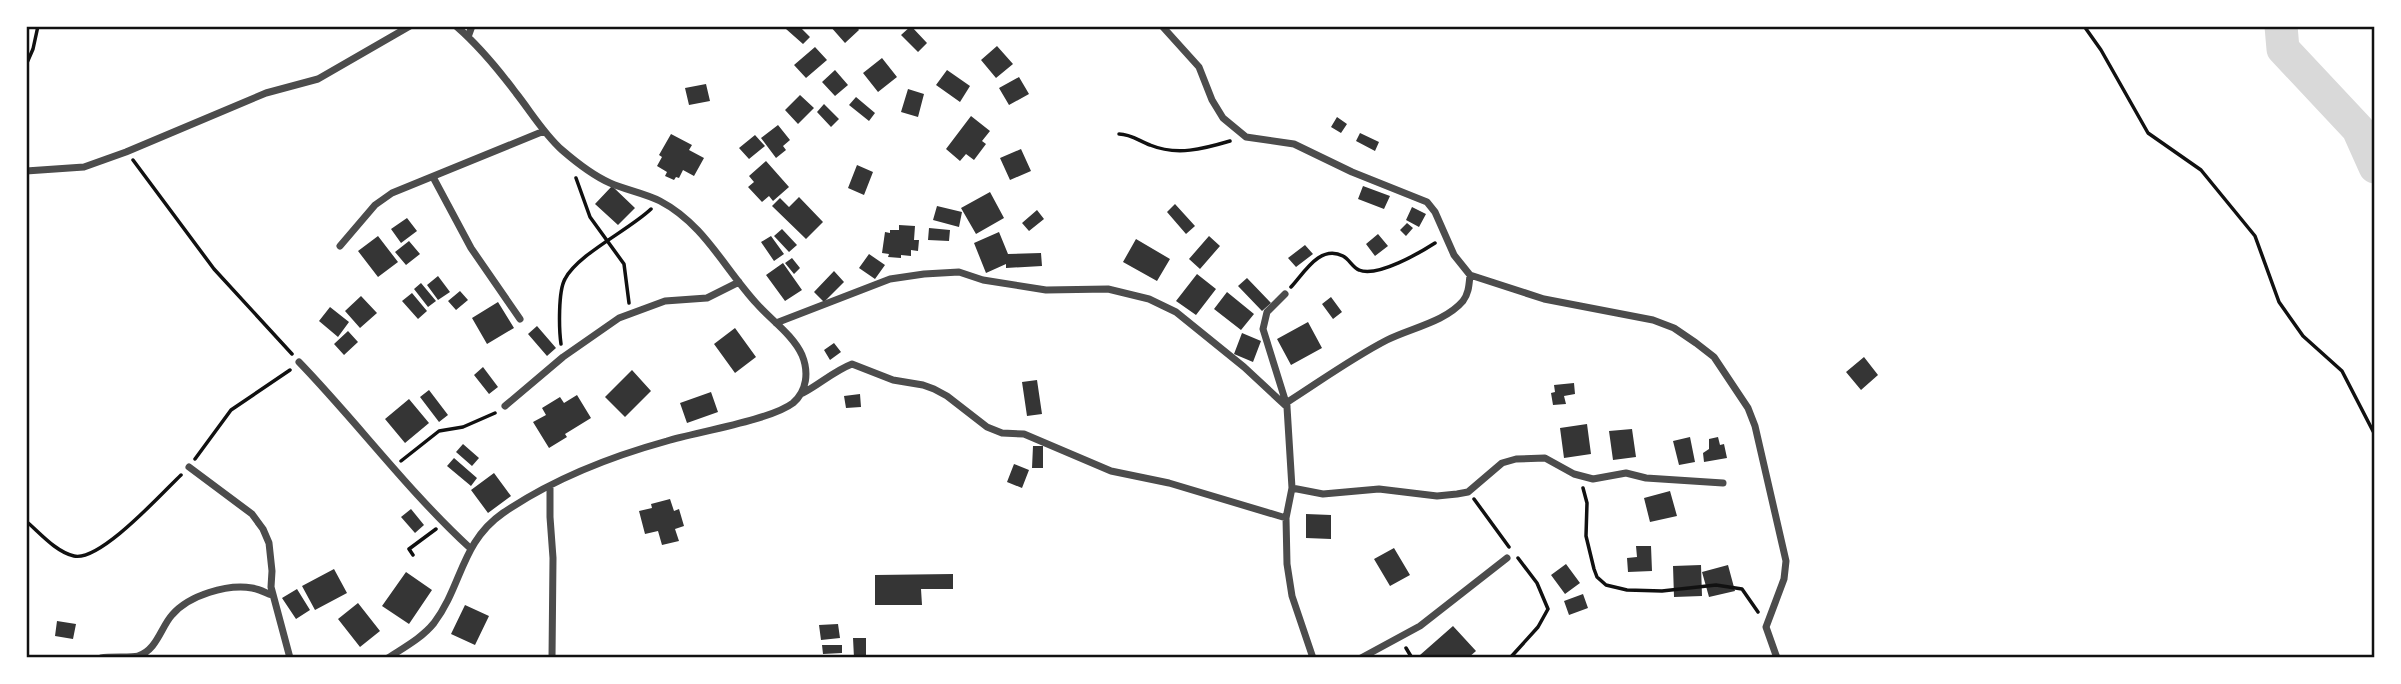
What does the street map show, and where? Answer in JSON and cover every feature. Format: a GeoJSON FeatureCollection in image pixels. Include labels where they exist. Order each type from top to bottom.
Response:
{"type":"FeatureCollection","features":[{"type":"Feature","properties":{"kind":"street"},"geometry":{"type":"LineString","coordinates":[[26,171],[84,167],[126,152],[266,93],[318,79],[410,26]]}},
{"type":"Feature","properties":{"kind":"street"},"geometry":{"type":"LineString","coordinates":[[456,26],[514,90],[544,131],[583,168],[609,182],[660,201],[699,230],[739,282],[801,353],[807,376],[803,393]]}},
{"type":"Feature","properties":{"kind":"street"},"geometry":{"type":"LineString","coordinates":[[468,37],[472,26]]}},
{"type":"Feature","properties":{"kind":"street"},"geometry":{"type":"LineString","coordinates":[[1162,26],[1170,30],[1199,67],[1212,100],[1223,118],[1246,137],[1294,145],[1372,181],[1427,202],[1435,212],[1454,255],[1470,275],[1545,299],[1653,320],[1674,328],[1714,357],[1748,408],[1755,426],[1786,561],[1784,579],[1766,626],[1777,658]]}},
{"type":"Feature","properties":{"kind":"street"},"geometry":{"type":"LineString","coordinates":[[340,246],[375,205],[392,193],[544,131]]}},
{"type":"Feature","properties":{"kind":"street"},"geometry":{"type":"LineString","coordinates":[[433,177],[471,248],[520,319]]}},
{"type":"Feature","properties":{"kind":"street"},"geometry":{"type":"LineString","coordinates":[[776,323],[890,279],[923,274],[959,272],[983,280],[1046,290],[1108,289],[1149,299],[1176,312],[1287,405]]}},
{"type":"Feature","properties":{"kind":"street"},"geometry":{"type":"LineString","coordinates":[[1287,405],[1385,341],[1437,319],[1463,301],[1468,291],[1470,275]]}},
{"type":"Feature","properties":{"kind":"street"},"geometry":{"type":"LineString","coordinates":[[505,406],[563,357],[619,318],[665,301],[708,298],[739,282]]}},
{"type":"Feature","properties":{"kind":"street"},"geometry":{"type":"LineString","coordinates":[[1285,294],[1267,312],[1263,329],[1287,405],[1292,488],[1286,518],[1287,564],[1292,596],[1313,658]]}},
{"type":"Feature","properties":{"kind":"street"},"geometry":{"type":"LineString","coordinates":[[299,362],[444,524],[470,548]]}},
{"type":"Feature","properties":{"kind":"street"},"geometry":{"type":"LineString","coordinates":[[388,658],[433,625],[470,548],[484,528],[517,505],[586,467],[665,441],[774,413],[840,369],[852,364],[893,380],[922,385],[940,392],[987,427],[1002,433],[1024,434],[1111,471],[1169,483],[1286,518]]}},
{"type":"Feature","properties":{"kind":"street"},"geometry":{"type":"LineString","coordinates":[[1292,488],[1323,494],[1378,489],[1437,496],[1468,492],[1502,463],[1516,459],[1545,458],[1593,479],[1626,473],[1646,478],[1723,483]]}},
{"type":"Feature","properties":{"kind":"street"},"geometry":{"type":"LineString","coordinates":[[189,467],[252,514],[263,529],[269,543],[272,595],[290,658]]}},
{"type":"Feature","properties":{"kind":"street"},"geometry":{"type":"LineString","coordinates":[[550,486],[553,558],[552,658]]}},
{"type":"Feature","properties":{"kind":"street"},"geometry":{"type":"LineString","coordinates":[[1361,658],[1420,626],[1507,558]]}},
{"type":"Feature","properties":{"kind":"street"},"geometry":{"type":"LineString","coordinates":[[101,658],[138,656],[160,637],[172,615],[183,605],[201,596],[238,587],[253,588],[272,595]]}},
{"type":"Feature","properties":{"kind":"path"},"geometry":{"type":"LineString","coordinates":[[26,65],[38,26]]}},
{"type":"Feature","properties":{"kind":"path"},"geometry":{"type":"LineString","coordinates":[[2084,26],[2101,50],[2148,133],[2201,170],[2255,236],[2278,302],[2303,336],[2342,371],[2375,435]]}},
{"type":"Feature","properties":{"kind":"path"},"geometry":{"type":"LineString","coordinates":[[1119,134],[1129,134],[1167,151],[1183,152],[1246,137]]}},
{"type":"Feature","properties":{"kind":"path"},"geometry":{"type":"LineString","coordinates":[[126,152],[215,269],[299,362]]}},
{"type":"Feature","properties":{"kind":"path"},"geometry":{"type":"LineString","coordinates":[[569,156],[590,217],[624,264],[630,313]]}},
{"type":"Feature","properties":{"kind":"path"},"geometry":{"type":"LineString","coordinates":[[563,357],[559,333],[565,277],[594,250],[639,220],[660,201]]}},
{"type":"Feature","properties":{"kind":"path"},"geometry":{"type":"LineString","coordinates":[[1285,294],[1321,255],[1328,253],[1342,256],[1359,270],[1366,271],[1383,268],[1419,253],[1446,236]]}},
{"type":"Feature","properties":{"kind":"path"},"geometry":{"type":"LineString","coordinates":[[26,520],[63,552],[78,557],[89,555],[112,541],[189,467],[231,410],[292,368]]}},
{"type":"Feature","properties":{"kind":"path"},"geometry":{"type":"LineString","coordinates":[[394,467],[439,431],[487,418],[505,406]]}},
{"type":"Feature","properties":{"kind":"path"},"geometry":{"type":"LineString","coordinates":[[1580,475],[1587,503],[1587,536],[1597,577],[1606,585],[1628,590],[1662,591],[1716,585],[1742,589],[1766,626]]}},
{"type":"Feature","properties":{"kind":"path"},"geometry":{"type":"LineString","coordinates":[[1468,492],[1510,547]]}},
{"type":"Feature","properties":{"kind":"path"},"geometry":{"type":"LineString","coordinates":[[413,555],[409,549],[444,524]]}},
{"type":"Feature","properties":{"kind":"path"},"geometry":{"type":"LineString","coordinates":[[1510,658],[1538,627],[1548,608],[1537,583],[1518,558]]}},
{"type":"Feature","properties":{"kind":"building"},"geometry":{"type":"Polygon","coordinates":[[[789,26],[799,26],[810,37],[803,44],[786,29],[789,26]]]}},
{"type":"Feature","properties":{"kind":"building"},"geometry":{"type":"Polygon","coordinates":[[[830,26],[856,26],[859,30],[845,43],[830,26]]]}},
{"type":"Feature","properties":{"kind":"building"},"geometry":{"type":"Polygon","coordinates":[[[911,26],[927,43],[918,52],[901,35],[911,26]]]}},
{"type":"Feature","properties":{"kind":"building"},"geometry":{"type":"Polygon","coordinates":[[[997,46],[1013,64],[996,78],[981,60],[997,46]]]}},
{"type":"Feature","properties":{"kind":"building"},"geometry":{"type":"Polygon","coordinates":[[[815,47],[827,60],[806,78],[794,65],[815,47]]]}},
{"type":"Feature","properties":{"kind":"building"},"geometry":{"type":"Polygon","coordinates":[[[882,58],[897,77],[878,92],[863,73],[882,58]]]}},
{"type":"Feature","properties":{"kind":"building"},"geometry":{"type":"Polygon","coordinates":[[[835,70],[848,85],[835,96],[822,82],[835,70]]]}},
{"type":"Feature","properties":{"kind":"building"},"geometry":{"type":"Polygon","coordinates":[[[947,70],[970,86],[960,102],[936,85],[947,70]]]}},
{"type":"Feature","properties":{"kind":"building"},"geometry":{"type":"Polygon","coordinates":[[[1019,77],[1029,94],[1009,105],[999,88],[1019,77]]]}},
{"type":"Feature","properties":{"kind":"building"},"geometry":{"type":"Polygon","coordinates":[[[706,84],[710,101],[689,105],[685,88],[706,84]]]}},
{"type":"Feature","properties":{"kind":"building"},"geometry":{"type":"Polygon","coordinates":[[[908,89],[924,94],[918,117],[901,112],[908,89]]]}},
{"type":"Feature","properties":{"kind":"building"},"geometry":{"type":"Polygon","coordinates":[[[800,95],[814,108],[798,124],[785,110],[800,95]]]}},
{"type":"Feature","properties":{"kind":"building"},"geometry":{"type":"Polygon","coordinates":[[[856,97],[875,113],[869,121],[849,105],[856,97]]]}},
{"type":"Feature","properties":{"kind":"building"},"geometry":{"type":"Polygon","coordinates":[[[824,104],[839,119],[831,127],[817,112],[824,104]]]}},
{"type":"Feature","properties":{"kind":"building"},"geometry":{"type":"Polygon","coordinates":[[[971,116],[990,131],[982,141],[986,144],[974,160],[966,154],[960,161],[946,149],[971,116]]]}},
{"type":"Feature","properties":{"kind":"building"},"geometry":{"type":"Polygon","coordinates":[[[1337,117],[1347,124],[1341,133],[1331,127],[1337,117]]]}},
{"type":"Feature","properties":{"kind":"building"},"geometry":{"type":"Polygon","coordinates":[[[778,125],[790,140],[783,146],[786,150],[776,158],[761,138],[778,125]]]}},
{"type":"Feature","properties":{"kind":"building"},"geometry":{"type":"Polygon","coordinates":[[[1360,133],[1379,142],[1375,151],[1356,141],[1360,133]]]}},
{"type":"Feature","properties":{"kind":"building"},"geometry":{"type":"Polygon","coordinates":[[[671,134],[692,145],[689,150],[704,158],[694,176],[683,170],[679,178],[674,180],[665,176],[667,172],[657,166],[662,157],[659,155],[671,134]]]}},
{"type":"Feature","properties":{"kind":"building"},"geometry":{"type":"Polygon","coordinates":[[[755,135],[765,146],[749,159],[739,148],[755,135]]]}},
{"type":"Feature","properties":{"kind":"building"},"geometry":{"type":"Polygon","coordinates":[[[1021,149],[1031,171],[1010,180],[1000,158],[1021,149]]]}},
{"type":"Feature","properties":{"kind":"building"},"geometry":{"type":"Polygon","coordinates":[[[766,161],[789,187],[773,201],[769,196],[762,202],[748,187],[754,182],[749,176],[766,161]]]}},
{"type":"Feature","properties":{"kind":"building"},"geometry":{"type":"Polygon","coordinates":[[[857,165],[873,172],[864,195],[848,188],[857,165]]]}},
{"type":"Feature","properties":{"kind":"building"},"geometry":{"type":"Polygon","coordinates":[[[612,186],[635,208],[618,225],[595,204],[612,186]]]}},
{"type":"Feature","properties":{"kind":"building"},"geometry":{"type":"Polygon","coordinates":[[[1363,186],[1390,196],[1384,209],[1358,199],[1363,186]]]}},
{"type":"Feature","properties":{"kind":"building"},"geometry":{"type":"Polygon","coordinates":[[[990,192],[1004,218],[976,234],[961,208],[990,192]]]}},
{"type":"Feature","properties":{"kind":"building"},"geometry":{"type":"Polygon","coordinates":[[[799,197],[823,222],[806,239],[772,206],[780,198],[789,207],[799,197]]]}},
{"type":"Feature","properties":{"kind":"building"},"geometry":{"type":"Polygon","coordinates":[[[1175,204],[1195,226],[1186,234],[1167,212],[1175,204]]]}},
{"type":"Feature","properties":{"kind":"building"},"geometry":{"type":"Polygon","coordinates":[[[937,206],[962,212],[959,227],[933,220],[937,206]]]}},
{"type":"Feature","properties":{"kind":"building"},"geometry":{"type":"Polygon","coordinates":[[[1412,207],[1426,214],[1419,227],[1406,220],[1412,207]]]}},
{"type":"Feature","properties":{"kind":"building"},"geometry":{"type":"Polygon","coordinates":[[[1037,210],[1044,219],[1029,231],[1022,223],[1037,210]]]}},
{"type":"Feature","properties":{"kind":"building"},"geometry":{"type":"Polygon","coordinates":[[[407,218],[417,231],[401,243],[391,229],[407,218]]]}},
{"type":"Feature","properties":{"kind":"building"},"geometry":{"type":"Polygon","coordinates":[[[1407,223],[1413,228],[1406,236],[1400,230],[1407,223]]]}},
{"type":"Feature","properties":{"kind":"building"},"geometry":{"type":"Polygon","coordinates":[[[899,225],[915,226],[914,240],[919,240],[918,251],[911,250],[911,256],[901,255],[901,258],[888,257],[889,254],[882,253],[885,232],[899,230],[899,225]]]}},
{"type":"Feature","properties":{"kind":"building"},"geometry":{"type":"Polygon","coordinates":[[[929,228],[950,230],[949,241],[928,240],[929,228]]]}},
{"type":"Feature","properties":{"kind":"building"},"geometry":{"type":"Polygon","coordinates":[[[782,229],[797,245],[789,252],[774,236],[782,229]]]}},
{"type":"Feature","properties":{"kind":"building"},"geometry":{"type":"Polygon","coordinates":[[[999,232],[1008,254],[1041,253],[1042,266],[1006,268],[1006,264],[986,273],[974,243],[999,232]]]}},
{"type":"Feature","properties":{"kind":"building"},"geometry":{"type":"Polygon","coordinates":[[[1378,234],[1388,246],[1375,256],[1366,244],[1378,234]]]}},
{"type":"Feature","properties":{"kind":"building"},"geometry":{"type":"Polygon","coordinates":[[[378,236],[398,262],[378,277],[358,251],[378,236]]]}},
{"type":"Feature","properties":{"kind":"building"},"geometry":{"type":"Polygon","coordinates":[[[771,236],[784,254],[774,261],[761,242],[771,236]]]}},
{"type":"Feature","properties":{"kind":"building"},"geometry":{"type":"Polygon","coordinates":[[[1209,236],[1220,246],[1200,269],[1189,259],[1209,236]]]}},
{"type":"Feature","properties":{"kind":"building"},"geometry":{"type":"Polygon","coordinates":[[[1136,239],[1170,259],[1157,281],[1123,262],[1136,239]]]}},
{"type":"Feature","properties":{"kind":"building"},"geometry":{"type":"Polygon","coordinates":[[[409,241],[420,254],[406,265],[395,252],[409,241]]]}},
{"type":"Feature","properties":{"kind":"building"},"geometry":{"type":"Polygon","coordinates":[[[1305,245],[1313,254],[1296,267],[1288,258],[1305,245]]]}},
{"type":"Feature","properties":{"kind":"building"},"geometry":{"type":"Polygon","coordinates":[[[869,254],[885,265],[875,279],[859,268],[869,254]]]}},
{"type":"Feature","properties":{"kind":"building"},"geometry":{"type":"Polygon","coordinates":[[[792,258],[800,268],[794,274],[785,263],[792,258]]]}},
{"type":"Feature","properties":{"kind":"building"},"geometry":{"type":"Polygon","coordinates":[[[783,263],[802,290],[785,301],[766,275],[783,263]]]}},
{"type":"Feature","properties":{"kind":"building"},"geometry":{"type":"Polygon","coordinates":[[[834,271],[844,282],[824,302],[814,292],[834,271]]]}},
{"type":"Feature","properties":{"kind":"building"},"geometry":{"type":"Polygon","coordinates":[[[1197,274],[1216,289],[1196,315],[1176,301],[1197,274]]]}},
{"type":"Feature","properties":{"kind":"building"},"geometry":{"type":"Polygon","coordinates":[[[438,276],[450,292],[438,300],[427,285],[438,276]]]}},
{"type":"Feature","properties":{"kind":"building"},"geometry":{"type":"Polygon","coordinates":[[[1247,278],[1271,303],[1262,311],[1238,286],[1247,278]]]}},
{"type":"Feature","properties":{"kind":"building"},"geometry":{"type":"Polygon","coordinates":[[[421,283],[436,301],[428,307],[414,289],[421,283]]]}},
{"type":"Feature","properties":{"kind":"building"},"geometry":{"type":"Polygon","coordinates":[[[460,291],[468,300],[456,310],[448,301],[460,291]]]}},
{"type":"Feature","properties":{"kind":"building"},"geometry":{"type":"Polygon","coordinates":[[[1227,292],[1254,314],[1241,330],[1214,309],[1227,292]]]}},
{"type":"Feature","properties":{"kind":"building"},"geometry":{"type":"Polygon","coordinates":[[[412,293],[427,311],[418,319],[402,301],[412,293]]]}},
{"type":"Feature","properties":{"kind":"building"},"geometry":{"type":"Polygon","coordinates":[[[361,296],[377,313],[360,328],[345,311],[361,296]]]}},
{"type":"Feature","properties":{"kind":"building"},"geometry":{"type":"Polygon","coordinates":[[[1331,297],[1342,312],[1333,319],[1322,304],[1331,297]]]}},
{"type":"Feature","properties":{"kind":"building"},"geometry":{"type":"Polygon","coordinates":[[[498,302],[514,328],[487,344],[472,318],[498,302]]]}},
{"type":"Feature","properties":{"kind":"building"},"geometry":{"type":"Polygon","coordinates":[[[330,307],[349,322],[338,337],[319,321],[330,307]]]}},
{"type":"Feature","properties":{"kind":"building"},"geometry":{"type":"Polygon","coordinates":[[[1308,322],[1322,348],[1291,365],[1277,339],[1308,322]]]}},
{"type":"Feature","properties":{"kind":"building"},"geometry":{"type":"Polygon","coordinates":[[[537,326],[556,348],[547,356],[528,334],[537,326]]]}},
{"type":"Feature","properties":{"kind":"building"},"geometry":{"type":"Polygon","coordinates":[[[735,328],[756,357],[735,373],[714,344],[735,328]]]}},
{"type":"Feature","properties":{"kind":"building"},"geometry":{"type":"Polygon","coordinates":[[[348,331],[358,342],[344,355],[334,344],[348,331]]]}},
{"type":"Feature","properties":{"kind":"building"},"geometry":{"type":"Polygon","coordinates":[[[1242,333],[1261,341],[1253,362],[1234,354],[1242,333]]]}},
{"type":"Feature","properties":{"kind":"building"},"geometry":{"type":"Polygon","coordinates":[[[834,343],[841,352],[830,360],[824,350],[834,343]]]}},
{"type":"Feature","properties":{"kind":"building"},"geometry":{"type":"Polygon","coordinates":[[[1864,357],[1878,375],[1861,390],[1846,372],[1864,357]]]}},
{"type":"Feature","properties":{"kind":"building"},"geometry":{"type":"Polygon","coordinates":[[[483,367],[498,387],[489,394],[474,375],[483,367]]]}},
{"type":"Feature","properties":{"kind":"building"},"geometry":{"type":"Polygon","coordinates":[[[632,370],[651,391],[625,417],[605,397],[632,370]]]}},
{"type":"Feature","properties":{"kind":"building"},"geometry":{"type":"Polygon","coordinates":[[[1037,380],[1042,414],[1027,416],[1022,382],[1037,380]]]}},
{"type":"Feature","properties":{"kind":"building"},"geometry":{"type":"Polygon","coordinates":[[[1574,383],[1575,394],[1564,396],[1566,404],[1553,405],[1551,393],[1555,392],[1554,385],[1574,383]]]}},
{"type":"Feature","properties":{"kind":"building"},"geometry":{"type":"Polygon","coordinates":[[[429,390],[448,415],[439,422],[420,397],[429,390]]]}},
{"type":"Feature","properties":{"kind":"building"},"geometry":{"type":"Polygon","coordinates":[[[711,392],[718,412],[687,423],[680,403],[711,392]]]}},
{"type":"Feature","properties":{"kind":"building"},"geometry":{"type":"Polygon","coordinates":[[[860,394],[861,407],[846,408],[844,396],[860,394]]]}},
{"type":"Feature","properties":{"kind":"building"},"geometry":{"type":"Polygon","coordinates":[[[577,395],[591,418],[549,448],[533,422],[546,415],[542,408],[560,397],[564,403],[577,395]]]}},
{"type":"Feature","properties":{"kind":"building"},"geometry":{"type":"Polygon","coordinates":[[[409,399],[429,423],[405,443],[385,419],[409,399]]]}},
{"type":"Feature","properties":{"kind":"building"},"geometry":{"type":"Polygon","coordinates":[[[1587,424],[1591,454],[1564,458],[1560,428],[1587,424]]]}},
{"type":"Feature","properties":{"kind":"building"},"geometry":{"type":"Polygon","coordinates":[[[1632,429],[1636,457],[1613,460],[1609,431],[1632,429]]]}},
{"type":"Feature","properties":{"kind":"building"},"geometry":{"type":"Polygon","coordinates":[[[1690,437],[1695,462],[1679,465],[1673,441],[1690,437]]]}},
{"type":"Feature","properties":{"kind":"building"},"geometry":{"type":"Polygon","coordinates":[[[1718,437],[1720,445],[1724,444],[1727,458],[1704,462],[1703,453],[1709,449],[1709,439],[1718,437]]]}},
{"type":"Feature","properties":{"kind":"building"},"geometry":{"type":"Polygon","coordinates":[[[463,444],[479,458],[472,466],[456,452],[463,444]]]}},
{"type":"Feature","properties":{"kind":"building"},"geometry":{"type":"Polygon","coordinates":[[[1033,446],[1043,446],[1043,468],[1032,468],[1033,446]]]}},
{"type":"Feature","properties":{"kind":"building"},"geometry":{"type":"Polygon","coordinates":[[[454,458],[477,478],[471,486],[447,466],[454,458]]]}},
{"type":"Feature","properties":{"kind":"building"},"geometry":{"type":"Polygon","coordinates":[[[1014,464],[1029,470],[1022,488],[1007,482],[1014,464]]]}},
{"type":"Feature","properties":{"kind":"building"},"geometry":{"type":"Polygon","coordinates":[[[494,473],[511,496],[488,513],[471,490],[494,473]]]}},
{"type":"Feature","properties":{"kind":"building"},"geometry":{"type":"Polygon","coordinates":[[[1670,491],[1677,516],[1650,522],[1644,498],[1670,491]]]}},
{"type":"Feature","properties":{"kind":"building"},"geometry":{"type":"Polygon","coordinates":[[[670,499],[674,511],[679,509],[684,526],[675,529],[679,541],[662,545],[658,531],[645,534],[639,511],[652,508],[651,504],[670,499]]]}},
{"type":"Feature","properties":{"kind":"building"},"geometry":{"type":"Polygon","coordinates":[[[411,509],[424,525],[415,533],[401,517],[411,509]]]}},
{"type":"Feature","properties":{"kind":"building"},"geometry":{"type":"Polygon","coordinates":[[[1306,514],[1331,515],[1331,539],[1306,538],[1306,514]]]}},
{"type":"Feature","properties":{"kind":"building"},"geometry":{"type":"Polygon","coordinates":[[[1636,546],[1651,546],[1652,571],[1628,572],[1627,558],[1637,557],[1636,546]]]}},
{"type":"Feature","properties":{"kind":"building"},"geometry":{"type":"Polygon","coordinates":[[[1394,548],[1410,575],[1390,586],[1374,559],[1394,548]]]}},
{"type":"Feature","properties":{"kind":"building"},"geometry":{"type":"Polygon","coordinates":[[[1566,564],[1580,583],[1565,594],[1551,575],[1566,564]]]}},
{"type":"Feature","properties":{"kind":"building"},"geometry":{"type":"Polygon","coordinates":[[[1701,565],[1702,596],[1674,597],[1673,566],[1701,565]]]}},
{"type":"Feature","properties":{"kind":"building"},"geometry":{"type":"Polygon","coordinates":[[[1728,565],[1735,591],[1709,597],[1702,572],[1728,565]]]}},
{"type":"Feature","properties":{"kind":"building"},"geometry":{"type":"Polygon","coordinates":[[[334,569],[347,593],[315,610],[302,586],[334,569]]]}},
{"type":"Feature","properties":{"kind":"building"},"geometry":{"type":"Polygon","coordinates":[[[406,572],[432,590],[409,624],[382,606],[406,572]]]}},
{"type":"Feature","properties":{"kind":"building"},"geometry":{"type":"Polygon","coordinates":[[[953,574],[953,589],[921,589],[922,605],[875,605],[875,575],[953,574]]]}},
{"type":"Feature","properties":{"kind":"building"},"geometry":{"type":"Polygon","coordinates":[[[297,589],[310,610],[296,619],[282,598],[297,589]]]}},
{"type":"Feature","properties":{"kind":"building"},"geometry":{"type":"Polygon","coordinates":[[[1583,594],[1588,608],[1569,615],[1564,601],[1583,594]]]}},
{"type":"Feature","properties":{"kind":"building"},"geometry":{"type":"Polygon","coordinates":[[[358,603],[380,631],[360,647],[338,619],[358,603]]]}},
{"type":"Feature","properties":{"kind":"building"},"geometry":{"type":"Polygon","coordinates":[[[465,605],[489,616],[475,645],[451,634],[465,605]]]}},
{"type":"Feature","properties":{"kind":"building"},"geometry":{"type":"Polygon","coordinates":[[[57,621],[76,624],[73,639],[55,636],[57,621]]]}},
{"type":"Feature","properties":{"kind":"building"},"geometry":{"type":"Polygon","coordinates":[[[838,624],[840,638],[821,640],[819,625],[838,624]]]}},
{"type":"Feature","properties":{"kind":"building"},"geometry":{"type":"Polygon","coordinates":[[[1453,626],[1476,651],[1468,658],[1422,658],[1420,655],[1453,626]]]}},
{"type":"Feature","properties":{"kind":"building"},"geometry":{"type":"Polygon","coordinates":[[[853,638],[866,638],[866,658],[854,658],[853,638]]]}},
{"type":"Feature","properties":{"kind":"building"},"geometry":{"type":"Polygon","coordinates":[[[822,645],[842,645],[842,653],[823,654],[822,645]]]}},
{"type":"Feature","properties":{"kind":"waterway"},"geometry":{"type":"LineString","coordinates":[[2281,26],[2283,49],[2358,129],[2375,167]]}}]}
